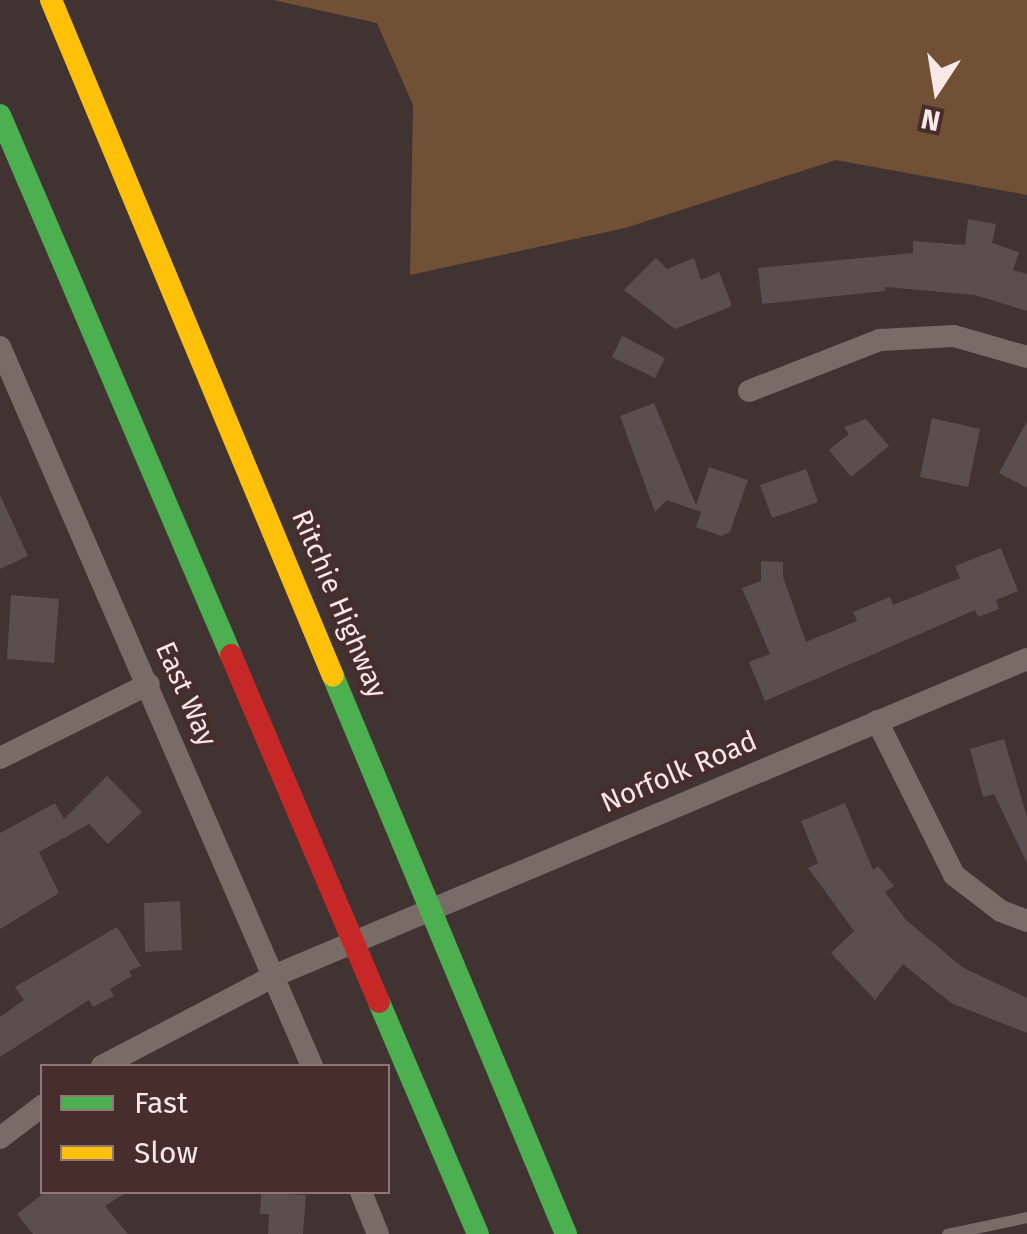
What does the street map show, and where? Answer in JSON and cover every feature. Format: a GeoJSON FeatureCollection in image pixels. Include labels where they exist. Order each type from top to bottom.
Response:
{"type":"FeatureCollection","features":[{"type":"Feature","properties":{"kind":"main road","name":"Ritchie Highway"},"geometry":{"type":"LineString","coordinates":[[52,0],[566,1234]]}},
{"type":"Feature","properties":{"kind":"main road"},"geometry":{"type":"LineString","coordinates":[[0,115],[478,1234]]}},
{"type":"Feature","properties":{"kind":"street"},"geometry":{"type":"LineString","coordinates":[[749,391],[880,340],[954,336],[1027,357]]}},
{"type":"Feature","properties":{"kind":"street","name":"East Way"},"geometry":{"type":"LineString","coordinates":[[0,347],[276,974],[311,1064]]}},
{"type":"Feature","properties":{"kind":"street","name":"Norfolk Road"},"geometry":{"type":"LineString","coordinates":[[106,1064],[276,974],[1027,659]]}},
{"type":"Feature","properties":{"kind":"street"},"geometry":{"type":"LineString","coordinates":[[0,758],[149,684]]}},
{"type":"Feature","properties":{"kind":"street"},"geometry":{"type":"LineString","coordinates":[[877,721],[954,875],[1001,911],[1027,922]]}},
{"type":"Feature","properties":{"kind":"street"},"geometry":{"type":"LineString","coordinates":[[0,1138],[40,1108]]}},
{"type":"Feature","properties":{"kind":"street"},"geometry":{"type":"LineString","coordinates":[[362,1194],[378,1234]]}},
{"type":"Feature","properties":{"kind":"lane"},"geometry":{"type":"LineString","coordinates":[[947,1234],[1027,1218]]}},
{"type":"Feature","properties":{"kind":"shaded area"},"geometry":{"type":"Polygon","coordinates":[[[273,0],[1027,0],[1027,195],[836,160],[625,228],[410,275],[413,105],[377,23],[273,0]]]}},
{"type":"Feature","properties":{"kind":"building"},"geometry":{"type":"Polygon","coordinates":[[[968,219],[996,224],[992,243],[1019,252],[1013,270],[1027,274],[1027,311],[975,295],[885,287],[885,291],[762,304],[758,268],[913,253],[913,241],[965,245],[968,219]]]}},
{"type":"Feature","properties":{"kind":"building"},"geometry":{"type":"Polygon","coordinates":[[[656,258],[667,269],[694,258],[701,280],[719,272],[732,306],[675,329],[624,290],[656,258]]]}},
{"type":"Feature","properties":{"kind":"building"},"geometry":{"type":"Polygon","coordinates":[[[622,336],[665,358],[655,378],[612,357],[622,336]]]}},
{"type":"Feature","properties":{"kind":"building"},"geometry":{"type":"Polygon","coordinates":[[[654,403],[696,505],[709,467],[748,480],[730,532],[721,536],[696,527],[701,512],[667,500],[655,512],[620,416],[654,403]]]}},
{"type":"Feature","properties":{"kind":"building"},"geometry":{"type":"Polygon","coordinates":[[[932,418],[980,429],[968,487],[920,477],[932,418]]]}},
{"type":"Feature","properties":{"kind":"building"},"geometry":{"type":"Polygon","coordinates":[[[866,419],[889,446],[851,477],[829,450],[849,434],[844,427],[866,419]]]}},
{"type":"Feature","properties":{"kind":"building"},"geometry":{"type":"Polygon","coordinates":[[[1027,421],[1027,488],[999,473],[1027,421]]]}},
{"type":"Feature","properties":{"kind":"building"},"geometry":{"type":"Polygon","coordinates":[[[806,469],[818,502],[772,518],[760,485],[806,469]]]}},
{"type":"Feature","properties":{"kind":"building"},"geometry":{"type":"Polygon","coordinates":[[[0,495],[28,556],[0,569],[0,495]]]}},
{"type":"Feature","properties":{"kind":"building"},"geometry":{"type":"Polygon","coordinates":[[[1001,548],[1018,591],[996,600],[999,609],[978,617],[975,610],[765,701],[749,662],[770,654],[742,588],[761,581],[761,561],[783,562],[783,577],[806,642],[857,621],[853,612],[890,597],[893,605],[960,578],[955,566],[1001,548]]]}},
{"type":"Feature","properties":{"kind":"building"},"geometry":{"type":"Polygon","coordinates":[[[11,595],[59,599],[54,663],[7,659],[11,595]]]}},
{"type":"Feature","properties":{"kind":"building"},"geometry":{"type":"Polygon","coordinates":[[[1004,739],[1027,817],[1027,863],[994,794],[983,797],[970,749],[1004,739]]]}},
{"type":"Feature","properties":{"kind":"building"},"geometry":{"type":"Polygon","coordinates":[[[107,776],[142,812],[108,844],[89,824],[39,852],[59,893],[0,929],[0,833],[55,803],[64,819],[107,776]]]}},
{"type":"Feature","properties":{"kind":"building"},"geometry":{"type":"Polygon","coordinates":[[[845,803],[873,870],[878,866],[894,886],[885,892],[906,920],[962,967],[1027,998],[1027,1033],[951,1003],[903,964],[875,1000],[831,953],[854,931],[808,868],[818,863],[801,821],[845,803]]]}},
{"type":"Feature","properties":{"kind":"building"},"geometry":{"type":"Polygon","coordinates":[[[180,901],[182,950],[145,952],[144,903],[180,901]]]}},
{"type":"Feature","properties":{"kind":"building"},"geometry":{"type":"Polygon","coordinates":[[[117,927],[141,966],[129,971],[132,976],[110,989],[114,996],[93,1007],[89,1000],[0,1057],[0,1017],[24,1000],[15,987],[117,927]]]}},
{"type":"Feature","properties":{"kind":"building"},"geometry":{"type":"Polygon","coordinates":[[[42,1194],[124,1194],[105,1206],[128,1234],[33,1234],[17,1214],[42,1194]]]}},
{"type":"Feature","properties":{"kind":"building"},"geometry":{"type":"Polygon","coordinates":[[[261,1194],[306,1195],[303,1234],[268,1234],[269,1214],[260,1214],[261,1194]]]}},
{"type":"Feature","properties":{"kind":"traffic: fast"},"geometry":{"type":"LineString","coordinates":[[0,115],[231,655]]}},
{"type":"Feature","properties":{"kind":"traffic: fast"},"geometry":{"type":"LineString","coordinates":[[333,676],[566,1234]]}},
{"type":"Feature","properties":{"kind":"traffic: fast"},"geometry":{"type":"LineString","coordinates":[[379,1002],[478,1234]]}},
{"type":"Feature","properties":{"kind":"traffic: slow"},"geometry":{"type":"LineString","coordinates":[[51,0],[333,676]]}},
{"type":"Feature","properties":{"kind":"traffic: jam"},"geometry":{"type":"LineString","coordinates":[[231,655],[379,1002]]}}]}
